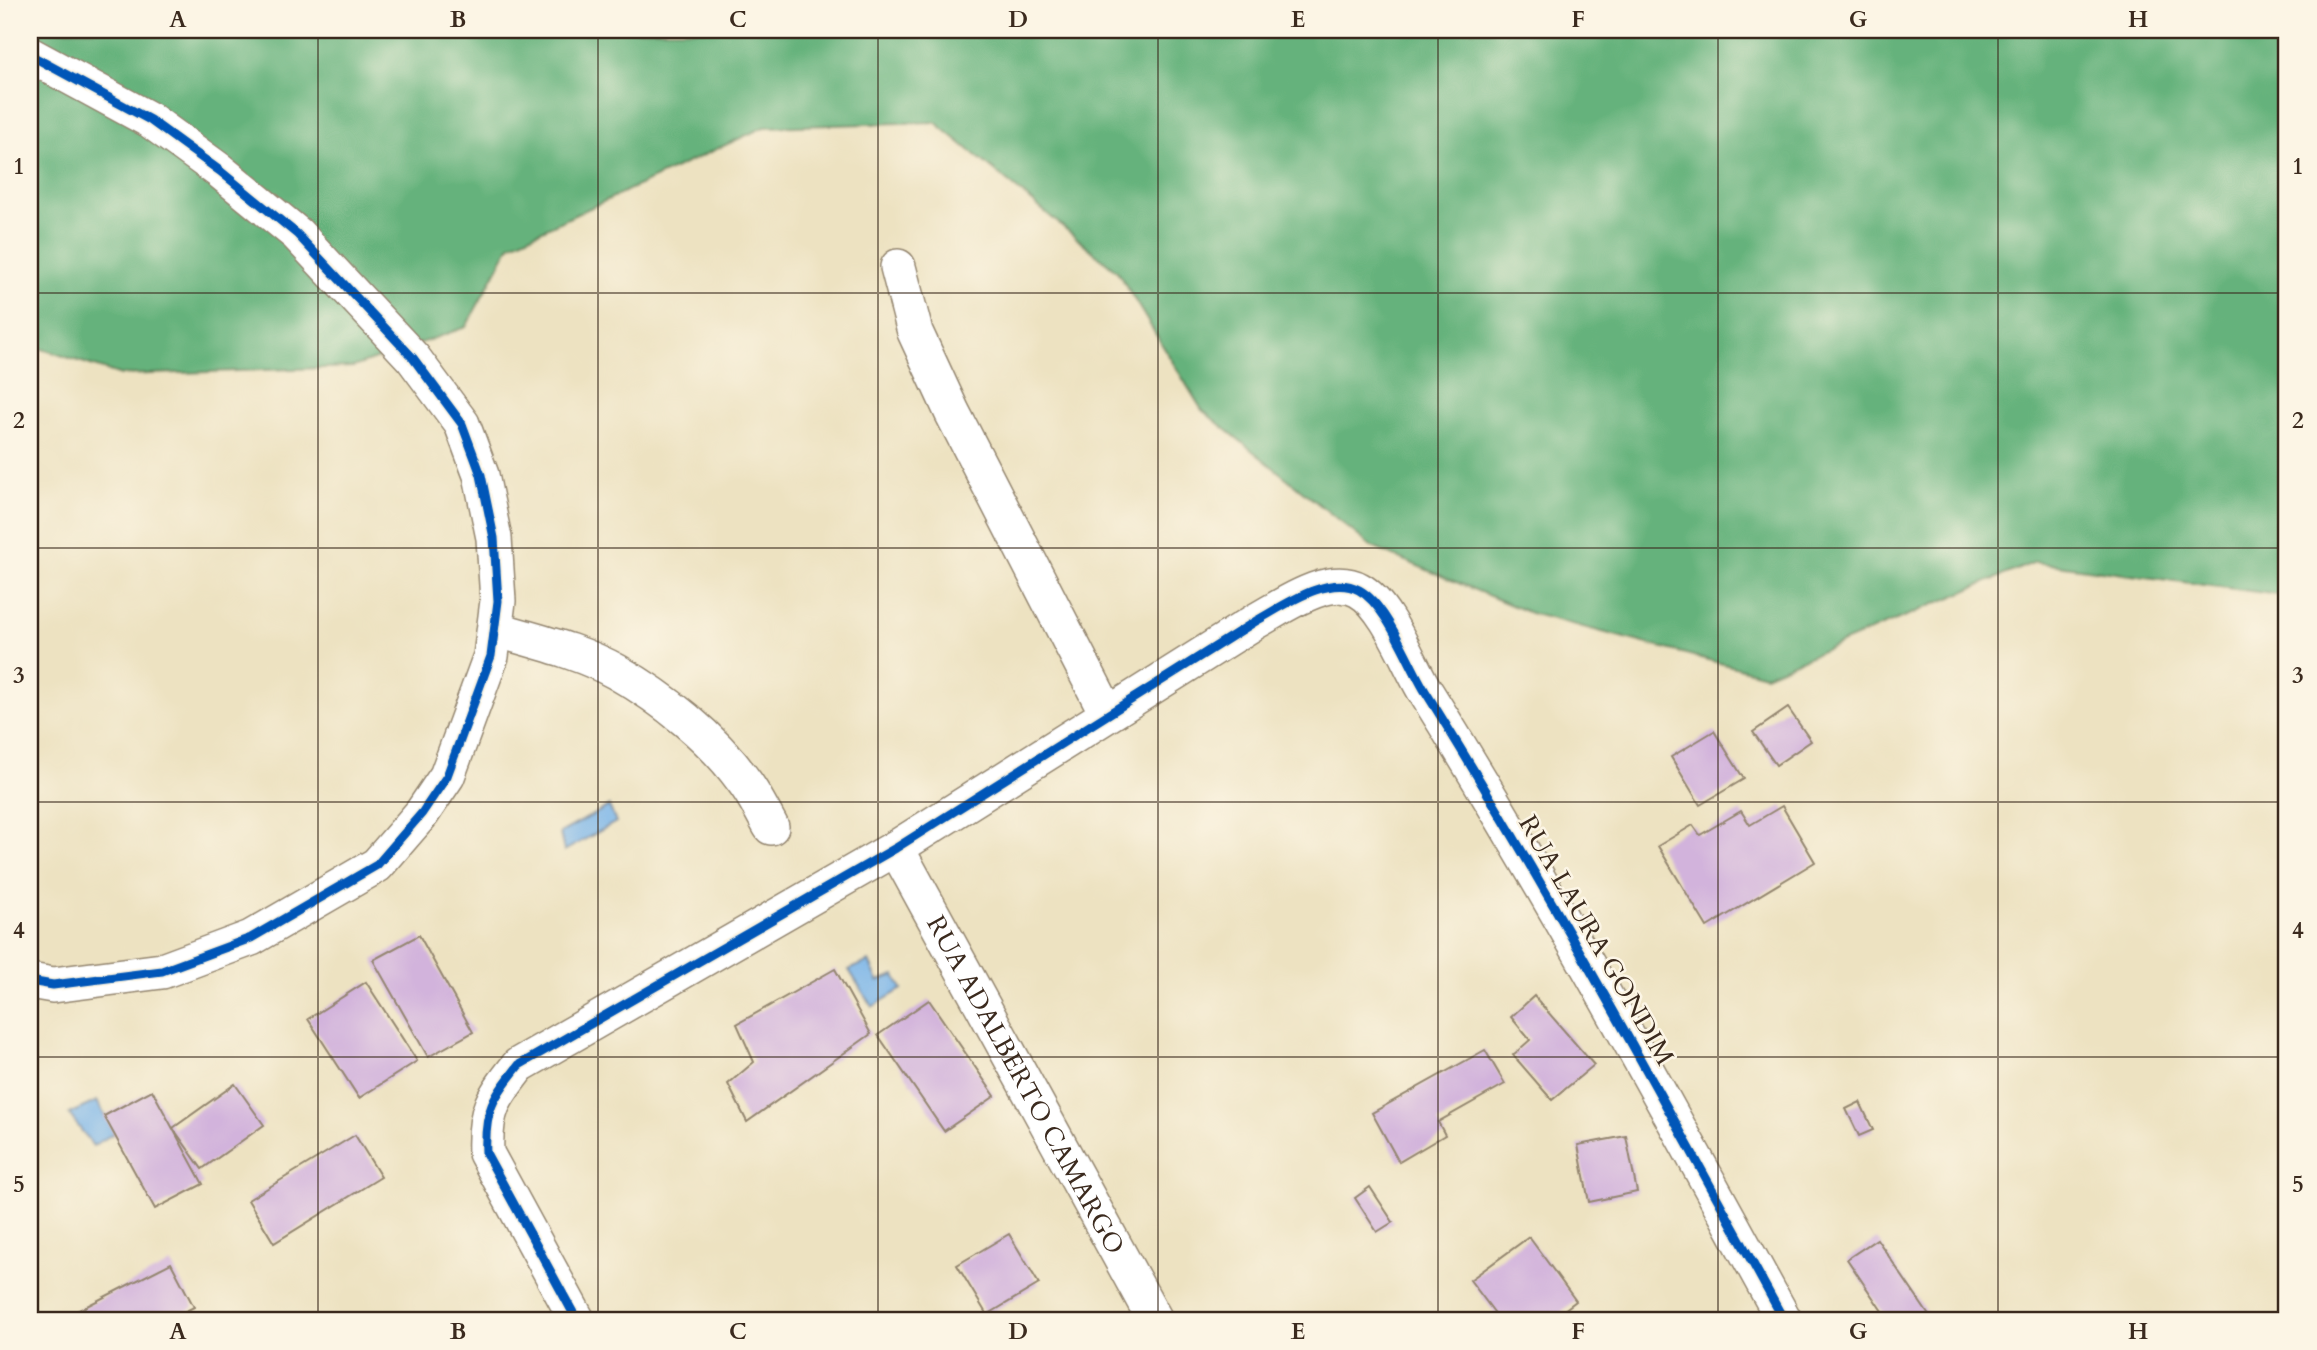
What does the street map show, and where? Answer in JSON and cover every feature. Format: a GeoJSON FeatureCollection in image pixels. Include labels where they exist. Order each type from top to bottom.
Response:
{"type":"FeatureCollection","features":[{"type":"Feature","properties":{"kind":"street"},"geometry":{"type":"LineString","coordinates":[[30,55],[150,120],[219,171],[297,234],[413,358],[462,424],[481,475],[494,538],[498,601],[491,656],[447,776],[422,813],[377,865],[251,938],[162,971],[53,985],[30,981]]}},
{"type":"Feature","properties":{"kind":"street"},"geometry":{"type":"LineString","coordinates":[[578,1320],[486,1153],[485,1122],[498,1091],[519,1065],[896,848],[1107,713],[952,412],[915,332],[898,267]]}},
{"type":"Feature","properties":{"kind":"street","name":"RUA LAURA GONDIM"},"geometry":{"type":"LineString","coordinates":[[1107,713],[1296,599],[1343,585],[1360,590],[1383,615],[1415,676],[1502,816],[1784,1320]]}},
{"type":"Feature","properties":{"kind":"street"},"geometry":{"type":"LineString","coordinates":[[495,629],[580,655],[617,672],[651,695],[705,737],[744,780],[771,827]]}},
{"type":"Feature","properties":{"kind":"street","name":"RUA ADALBERTO CAMARGO"},"geometry":{"type":"LineString","coordinates":[[896,848],[1155,1320]]}},
{"type":"Feature","properties":{"kind":"green space"},"geometry":{"type":"Polygon","coordinates":[[[30,30],[2287,30],[2287,596],[2035,562],[1765,675],[1530,613],[1372,547],[1202,410],[1117,271],[935,122],[764,127],[510,245],[466,327],[353,367],[121,375],[30,345],[30,30]]]}},
{"type":"Feature","properties":{"kind":"water"},"geometry":{"type":"Polygon","coordinates":[[[609,806],[616,822],[564,851],[560,833],[609,806]]]}},
{"type":"Feature","properties":{"kind":"water"},"geometry":{"type":"Polygon","coordinates":[[[869,961],[878,981],[895,975],[902,989],[872,1007],[849,970],[869,961]]]}},
{"type":"Feature","properties":{"kind":"water"},"geometry":{"type":"Polygon","coordinates":[[[97,1101],[114,1133],[93,1146],[69,1114],[97,1101]]]}},
{"type":"Feature","properties":{"kind":"building"},"geometry":{"type":"Polygon","coordinates":[[[1788,708],[1811,741],[1776,765],[1753,732],[1788,708]]]}},
{"type":"Feature","properties":{"kind":"building"},"geometry":{"type":"Polygon","coordinates":[[[1714,731],[1744,779],[1700,805],[1671,757],[1714,731]]]}},
{"type":"Feature","properties":{"kind":"building"},"geometry":{"type":"Polygon","coordinates":[[[1782,806],[1815,862],[1707,927],[1658,846],[1693,825],[1700,835],[1741,811],[1750,825],[1782,806]]]}},
{"type":"Feature","properties":{"kind":"building"},"geometry":{"type":"Polygon","coordinates":[[[419,935],[473,1032],[428,1057],[373,960],[419,935]]]}},
{"type":"Feature","properties":{"kind":"building"},"geometry":{"type":"Polygon","coordinates":[[[835,969],[871,1034],[747,1122],[728,1084],[754,1062],[737,1024],[835,969]]]}},
{"type":"Feature","properties":{"kind":"building"},"geometry":{"type":"Polygon","coordinates":[[[366,982],[417,1061],[359,1098],[308,1019],[366,982]]]}},
{"type":"Feature","properties":{"kind":"building"},"geometry":{"type":"Polygon","coordinates":[[[1534,996],[1594,1065],[1552,1100],[1513,1055],[1530,1040],[1511,1017],[1534,996]]]}},
{"type":"Feature","properties":{"kind":"building"},"geometry":{"type":"Polygon","coordinates":[[[929,1000],[995,1096],[944,1131],[878,1035],[929,1000]]]}},
{"type":"Feature","properties":{"kind":"building"},"geometry":{"type":"Polygon","coordinates":[[[1485,1050],[1505,1084],[1438,1122],[1445,1135],[1399,1162],[1372,1113],[1485,1050]]]}},
{"type":"Feature","properties":{"kind":"building"},"geometry":{"type":"Polygon","coordinates":[[[235,1084],[264,1125],[202,1169],[173,1128],[235,1084]]]}},
{"type":"Feature","properties":{"kind":"building"},"geometry":{"type":"Polygon","coordinates":[[[152,1090],[203,1184],[155,1209],[104,1116],[152,1090]]]}},
{"type":"Feature","properties":{"kind":"building"},"geometry":{"type":"Polygon","coordinates":[[[1860,1102],[1873,1130],[1859,1136],[1846,1109],[1860,1102]]]}},
{"type":"Feature","properties":{"kind":"building"},"geometry":{"type":"Polygon","coordinates":[[[355,1135],[381,1177],[274,1243],[248,1200],[355,1135]]]}},
{"type":"Feature","properties":{"kind":"building"},"geometry":{"type":"Polygon","coordinates":[[[1626,1136],[1637,1192],[1589,1202],[1578,1145],[1626,1136]]]}},
{"type":"Feature","properties":{"kind":"building"},"geometry":{"type":"Polygon","coordinates":[[[1370,1187],[1393,1222],[1377,1232],[1355,1198],[1370,1187]]]}},
{"type":"Feature","properties":{"kind":"building"},"geometry":{"type":"Polygon","coordinates":[[[1009,1234],[1039,1284],[987,1315],[957,1265],[1009,1234]]]}},
{"type":"Feature","properties":{"kind":"building"},"geometry":{"type":"Polygon","coordinates":[[[1529,1237],[1576,1301],[1551,1320],[1500,1320],[1470,1280],[1529,1237]]]}},
{"type":"Feature","properties":{"kind":"building"},"geometry":{"type":"Polygon","coordinates":[[[1877,1239],[1932,1320],[1888,1320],[1847,1259],[1877,1239]]]}},
{"type":"Feature","properties":{"kind":"building"},"geometry":{"type":"Polygon","coordinates":[[[171,1263],[194,1307],[168,1320],[82,1320],[77,1311],[171,1263]]]}},
{"type":"Feature","properties":{"kind":"cycle path"},"geometry":{"type":"LineString","coordinates":[[30,55],[150,120],[220,171],[297,234],[413,358],[462,424],[481,475],[494,538],[498,601],[491,656],[447,776],[422,813],[377,865],[251,938],[162,971],[53,985],[30,981]]}},
{"type":"Feature","properties":{"kind":"cycle path"},"geometry":{"type":"LineString","coordinates":[[577,1320],[486,1153],[487,1126],[492,1105],[519,1065],[896,848],[1256,621],[1306,594],[1333,586],[1347,586],[1359,590],[1369,597],[1388,621],[1425,691],[1519,846],[1609,1003],[1784,1320]]}}]}
